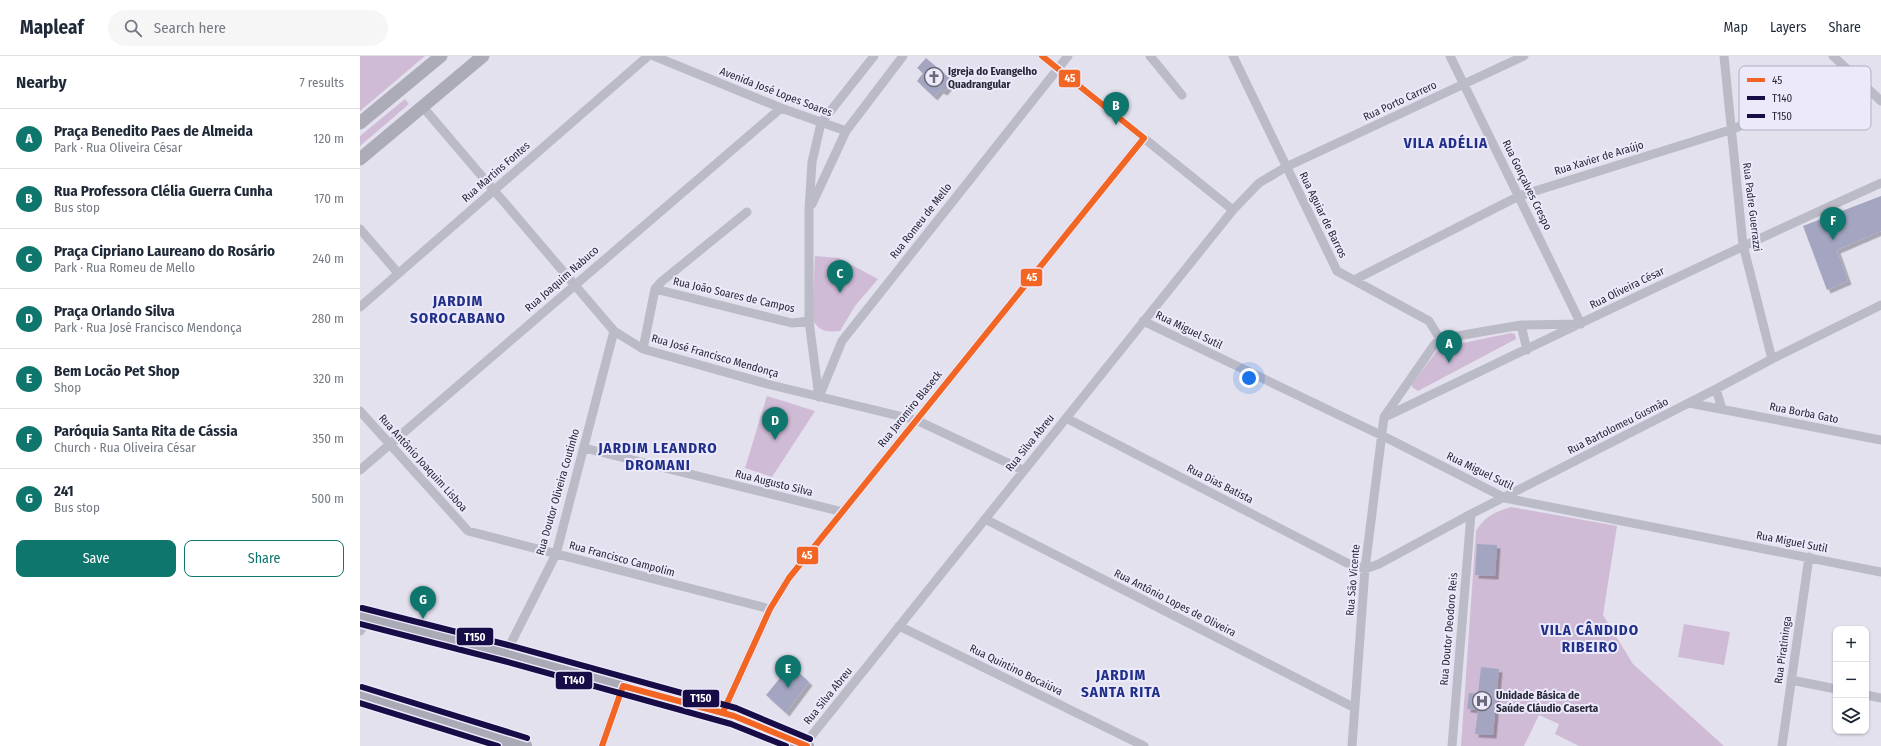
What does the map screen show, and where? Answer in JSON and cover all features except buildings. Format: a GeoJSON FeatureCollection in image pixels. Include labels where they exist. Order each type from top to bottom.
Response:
{"type":"FeatureCollection","features":[{"type":"Feature","properties":{"kind":"main road"},"geometry":{"type":"LineString","coordinates":[[360,123],[442,56]]}},
{"type":"Feature","properties":{"kind":"main road"},"geometry":{"type":"LineString","coordinates":[[360,159],[483,56]]}},
{"type":"Feature","properties":{"kind":"main road"},"geometry":{"type":"LineString","coordinates":[[365,618],[506,653],[722,712],[805,745]]}},
{"type":"Feature","properties":{"kind":"main road"},"geometry":{"type":"LineString","coordinates":[[360,696],[523,746]]}},
{"type":"Feature","properties":{"kind":"street","name":"Rua Martins Fontes"},"geometry":{"type":"LineString","coordinates":[[360,307],[648,56]]}},
{"type":"Feature","properties":{"kind":"street","name":"Avenida José Lopes Soares"},"geometry":{"type":"LineString","coordinates":[[654,56],[781,108],[846,132]]}},
{"type":"Feature","properties":{"kind":"street"},"geometry":{"type":"LineString","coordinates":[[819,397],[808,321],[809,209],[812,162],[821,123],[874,56]]}},
{"type":"Feature","properties":{"kind":"street"},"geometry":{"type":"LineString","coordinates":[[809,209],[846,132],[903,56]]}},
{"type":"Feature","properties":{"kind":"street"},"geometry":{"type":"LineString","coordinates":[[1042,56],[1232,210]]}},
{"type":"Feature","properties":{"kind":"street","name":"Rua Romeu de Mello"},"geometry":{"type":"LineString","coordinates":[[819,397],[842,341],[1068,56]]}},
{"type":"Feature","properties":{"kind":"street"},"geometry":{"type":"LineString","coordinates":[[1150,56],[1182,95]]}},
{"type":"Feature","properties":{"kind":"street","name":"Rua Aguiar de Barros"},"geometry":{"type":"LineString","coordinates":[[1233,56],[1337,271],[1428,321],[1440,339]]}},
{"type":"Feature","properties":{"kind":"street","name":"Rua Gonçalves Crespo"},"geometry":{"type":"LineString","coordinates":[[1450,56],[1581,324]]}},
{"type":"Feature","properties":{"kind":"street","name":"Rua Porto Carrero"},"geometry":{"type":"LineString","coordinates":[[1286,167],[1524,56]]}},
{"type":"Feature","properties":{"kind":"street","name":"Rua Padre Guerrazzi"},"geometry":{"type":"LineString","coordinates":[[1724,56],[1730,130],[1743,245],[1772,359]]}},
{"type":"Feature","properties":{"kind":"street"},"geometry":{"type":"LineString","coordinates":[[1833,56],[1844,66]]}},
{"type":"Feature","properties":{"kind":"street"},"geometry":{"type":"LineString","coordinates":[[1871,91],[1881,101]]}},
{"type":"Feature","properties":{"kind":"street","name":"Rua José Francisco Mendonça"},"geometry":{"type":"LineString","coordinates":[[422,106],[614,331],[643,349],[819,397],[916,420],[1024,470]]}},
{"type":"Feature","properties":{"kind":"street","name":"Rua Joaquim Nabuco"},"geometry":{"type":"LineString","coordinates":[[360,470],[781,108]]}},
{"type":"Feature","properties":{"kind":"street","name":"Rua Xavier de Araújo"},"geometry":{"type":"LineString","coordinates":[[1354,280],[1518,196],[1739,127]]}},
{"type":"Feature","properties":{"kind":"street","name":"Rua Jaromiro Blaseck"},"geometry":{"type":"LineString","coordinates":[[722,712],[770,609],[789,578],[1144,138]]}},
{"type":"Feature","properties":{"kind":"street","name":"Rua Silva Abreu"},"geometry":{"type":"LineString","coordinates":[[805,745],[1232,210],[1259,183],[1286,167]]}},
{"type":"Feature","properties":{"kind":"street","name":"Rua Oliveira César"},"geometry":{"type":"LineString","coordinates":[[1384,417],[1527,350],[1743,245],[1881,183]]}},
{"type":"Feature","properties":{"kind":"street"},"geometry":{"type":"LineString","coordinates":[[643,349],[655,289],[661,282],[747,212]]}},
{"type":"Feature","properties":{"kind":"street"},"geometry":{"type":"LineString","coordinates":[[360,229],[398,273]]}},
{"type":"Feature","properties":{"kind":"street","name":"Rua João Soares de Campos"},"geometry":{"type":"LineString","coordinates":[[655,289],[792,323],[808,321]]}},
{"type":"Feature","properties":{"kind":"street","name":"Rua Bartolomeu Gusmão"},"geometry":{"type":"LineString","coordinates":[[1365,569],[1379,564],[1471,514],[1772,359],[1881,305]]}},
{"type":"Feature","properties":{"kind":"street"},"geometry":{"type":"LineString","coordinates":[[1868,312],[1881,315]]}},
{"type":"Feature","properties":{"kind":"street","name":"Rua Miguel Sutil"},"geometry":{"type":"LineString","coordinates":[[1143,321],[1381,435],[1504,498],[1881,572]]}},
{"type":"Feature","properties":{"kind":"street"},"geometry":{"type":"LineString","coordinates":[[1384,417],[1434,345],[1440,339],[1521,325],[1581,324]]}},
{"type":"Feature","properties":{"kind":"street"},"geometry":{"type":"LineString","coordinates":[[1521,325],[1527,350]]}},
{"type":"Feature","properties":{"kind":"street","name":"Rua Doutor Oliveira Coutinho"},"geometry":{"type":"LineString","coordinates":[[506,653],[556,554],[614,331]]}},
{"type":"Feature","properties":{"kind":"street"},"geometry":{"type":"LineString","coordinates":[[1404,388],[1403,398],[1405,401],[1416,402]]}},
{"type":"Feature","properties":{"kind":"street"},"geometry":{"type":"LineString","coordinates":[[1716,389],[1722,409]]}},
{"type":"Feature","properties":{"kind":"street","name":"Rua Borba Gato"},"geometry":{"type":"LineString","coordinates":[[1689,403],[1881,440]]}},
{"type":"Feature","properties":{"kind":"street","name":"Rua Antônio Joaquim Lisboa"},"geometry":{"type":"LineString","coordinates":[[360,411],[468,531]]}},
{"type":"Feature","properties":{"kind":"street","name":"Rua São Vicente"},"geometry":{"type":"LineString","coordinates":[[1352,746],[1365,569],[1384,417]]}},
{"type":"Feature","properties":{"kind":"street","name":"Rua Dias Batista"},"geometry":{"type":"LineString","coordinates":[[1066,418],[1347,563],[1365,569]]}},
{"type":"Feature","properties":{"kind":"street","name":"Rua Augusto Silva"},"geometry":{"type":"LineString","coordinates":[[584,448],[843,512]]}},
{"type":"Feature","properties":{"kind":"street","name":"Rua Doutor Deodoro Reis"},"geometry":{"type":"LineString","coordinates":[[1452,746],[1471,514]]}},
{"type":"Feature","properties":{"kind":"street","name":"Rua Antônio Lopes de Oliveira"},"geometry":{"type":"LineString","coordinates":[[985,519],[1355,708]]}},
{"type":"Feature","properties":{"kind":"street","name":"Rua Francisco Campolim"},"geometry":{"type":"LineString","coordinates":[[468,531],[770,609]]}},
{"type":"Feature","properties":{"kind":"street","name":"Rua Piratininga"},"geometry":{"type":"LineString","coordinates":[[1782,746],[1809,558]]}},
{"type":"Feature","properties":{"kind":"street"},"geometry":{"type":"LineString","coordinates":[[360,631],[365,618]]}},
{"type":"Feature","properties":{"kind":"street","name":"Rua Quintino Bocaiúva"},"geometry":{"type":"LineString","coordinates":[[899,626],[1144,746]]}},
{"type":"Feature","properties":{"kind":"street"},"geometry":{"type":"LineString","coordinates":[[1791,680],[1833,688]]}},
{"type":"Feature","properties":{"kind":"street"},"geometry":{"type":"LineString","coordinates":[[602,746],[623,686]]}},
{"type":"Feature","properties":{"kind":"street"},"geometry":{"type":"LineString","coordinates":[[1869,696],[1881,698]]}},
{"type":"Feature","properties":{"kind":"shaded area"},"geometry":{"type":"Polygon","coordinates":[[[360,56],[425,56],[360,111],[360,56]]]}},
{"type":"Feature","properties":{"kind":"shaded area"},"geometry":{"type":"Polygon","coordinates":[[[405,99],[409,104],[360,146],[360,136],[405,99]]]}},
{"type":"Feature","properties":{"kind":"shaded area"},"geometry":{"type":"Polygon","coordinates":[[[815,256],[839,258],[878,279],[855,306],[840,331],[821,329],[812,319],[815,256]]]}},
{"type":"Feature","properties":{"kind":"shaded area"},"geometry":{"type":"Polygon","coordinates":[[[1511,333],[1515,334],[1516,339],[1418,391],[1412,387],[1412,384],[1439,348],[1511,333]]]}},
{"type":"Feature","properties":{"kind":"shaded area"},"geometry":{"type":"Polygon","coordinates":[[[767,396],[815,411],[772,477],[745,468],[767,396]]]}},
{"type":"Feature","properties":{"kind":"shaded area"},"geometry":{"type":"Polygon","coordinates":[[[1511,507],[1617,526],[1603,615],[1633,664],[1724,746],[1579,746],[1555,734],[1559,724],[1539,715],[1524,746],[1461,746],[1476,531],[1479,526],[1491,515],[1511,507]]]}},
{"type":"Feature","properties":{"kind":"shaded area"},"geometry":{"type":"Polygon","coordinates":[[[1684,624],[1730,632],[1724,665],[1678,657],[1684,624]]]}},
{"type":"Feature","properties":{"kind":"transit line","name":"45"},"geometry":{"type":"LineString","coordinates":[[1042,56],[1144,138]]}},
{"type":"Feature","properties":{"kind":"transit line","name":"45"},"geometry":{"type":"LineString","coordinates":[[723,712],[770,609],[789,578],[1144,138]]}},
{"type":"Feature","properties":{"kind":"transit line","name":"T150"},"geometry":{"type":"LineString","coordinates":[[362,608],[508,645],[736,708],[810,739]]}},
{"type":"Feature","properties":{"kind":"transit line","name":"T140"},"geometry":{"type":"LineString","coordinates":[[360,624],[504,661],[731,724],[786,746]]}},
{"type":"Feature","properties":{"kind":"transit line","name":"45"},"geometry":{"type":"LineString","coordinates":[[602,746],[623,686],[734,716],[807,746]]}},
{"type":"Feature","properties":{"kind":"transit line","name":"T150"},"geometry":{"type":"LineString","coordinates":[[362,687],[527,738]]}},
{"type":"Feature","properties":{"kind":"transit line","name":"T140"},"geometry":{"type":"LineString","coordinates":[[360,703],[498,746]]}},
{"type":"Feature","properties":{"kind":"place","name":"Igreja do Evangelho Quadrangular"},"geometry":{"type":"Point","coordinates":[934,77]}},
{"type":"Feature","properties":{"kind":"place","name":"Rua Professora Clélia Guerra Cunha"},"geometry":{"type":"Point","coordinates":[1116,125]}},
{"type":"Feature","properties":{"kind":"place","name":"Paróquia Santa Rita de Cássia"},"geometry":{"type":"Point","coordinates":[1833,240]}},
{"type":"Feature","properties":{"kind":"place","name":"Praça Cipriano Laureano do Rosário"},"geometry":{"type":"Point","coordinates":[840,293]}},
{"type":"Feature","properties":{"kind":"place","name":"Praça Benedito Paes de Almeida"},"geometry":{"type":"Point","coordinates":[1449,363]}},
{"type":"Feature","properties":{"kind":"place","name":"Praça Orlando Silva"},"geometry":{"type":"Point","coordinates":[775,440]}},
{"type":"Feature","properties":{"kind":"place","name":"241"},"geometry":{"type":"Point","coordinates":[423,619]}},
{"type":"Feature","properties":{"kind":"place","name":"Bem Locão Pet Shop"},"geometry":{"type":"Point","coordinates":[788,688]}},
{"type":"Feature","properties":{"kind":"place","name":"Unidade Básica de Saúde Cláudio Caserta"},"geometry":{"type":"Point","coordinates":[1482,701]}},
{"type":"Feature","properties":{"kind":"district","name":"VILA ADÉLIA"},"geometry":{"type":"Point","coordinates":[1446,143]}},
{"type":"Feature","properties":{"kind":"district","name":"JARDIM SOROCABANO"},"geometry":{"type":"Point","coordinates":[458,310]}},
{"type":"Feature","properties":{"kind":"district","name":"JARDIM LEANDRO DROMANI"},"geometry":{"type":"Point","coordinates":[658,456]}},
{"type":"Feature","properties":{"kind":"district","name":"VILA CÂNDIDO RIBEIRO"},"geometry":{"type":"Point","coordinates":[1590,638]}},
{"type":"Feature","properties":{"kind":"district","name":"JARDIM SANTA RITA"},"geometry":{"type":"Point","coordinates":[1121,684]}}]}
